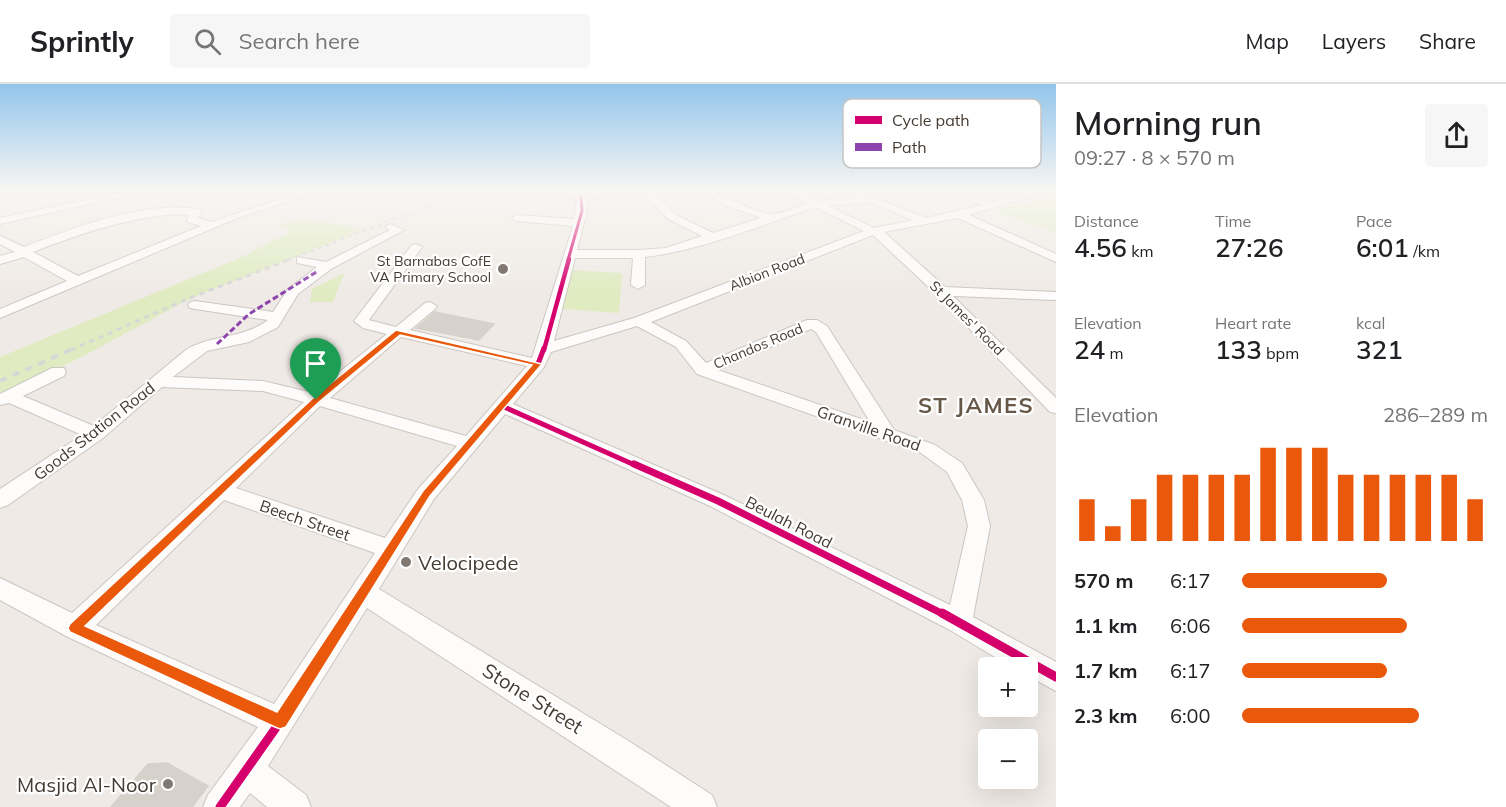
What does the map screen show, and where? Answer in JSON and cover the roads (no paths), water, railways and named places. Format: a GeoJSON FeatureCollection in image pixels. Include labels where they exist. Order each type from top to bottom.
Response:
{"type":"FeatureCollection","features":[{"type":"Feature","properties":{"kind":"street"},"geometry":{"type":"LineString","coordinates":[[0,260],[83,228],[104,224]]}},
{"type":"Feature","properties":{"kind":"street"},"geometry":{"type":"LineString","coordinates":[[207,224],[212,225]]}},
{"type":"Feature","properties":{"kind":"street"},"geometry":{"type":"LineString","coordinates":[[0,314],[215,224]]}},
{"type":"Feature","properties":{"kind":"street"},"geometry":{"type":"LineString","coordinates":[[220,807],[280,722],[426,494],[541,357],[578,224]]}},
{"type":"Feature","properties":{"kind":"street"},"geometry":{"type":"LineString","coordinates":[[685,224],[714,238]]}},
{"type":"Feature","properties":{"kind":"street"},"geometry":{"type":"LineString","coordinates":[[569,254],[639,254],[667,251],[755,224]]}},
{"type":"Feature","properties":{"kind":"street","name":"St James' Road"},"geometry":{"type":"LineString","coordinates":[[858,224],[881,235],[941,291],[1056,408]]}},
{"type":"Feature","properties":{"kind":"street","name":"Albion Road"},"geometry":{"type":"LineString","coordinates":[[541,357],[874,231],[910,224]]}},
{"type":"Feature","properties":{"kind":"street"},"geometry":{"type":"LineString","coordinates":[[979,224],[1056,258]]}},
{"type":"Feature","properties":{"kind":"street","name":"Goods Station Road"},"geometry":{"type":"LineString","coordinates":[[0,500],[96,434],[185,358],[202,348],[244,339],[273,324],[293,291],[327,266],[399,231],[390,227]]}},
{"type":"Feature","properties":{"kind":"street"},"geometry":{"type":"LineString","coordinates":[[0,240],[76,281]]}},
{"type":"Feature","properties":{"kind":"street"},"geometry":{"type":"LineString","coordinates":[[416,247],[361,321],[368,326],[541,357]]}},
{"type":"Feature","properties":{"kind":"street"},"geometry":{"type":"LineString","coordinates":[[639,254],[642,280]]}},
{"type":"Feature","properties":{"kind":"street"},"geometry":{"type":"LineString","coordinates":[[301,260],[327,266]]}},
{"type":"Feature","properties":{"kind":"street"},"geometry":{"type":"LineString","coordinates":[[941,291],[1056,296]]}},
{"type":"Feature","properties":{"kind":"street"},"geometry":{"type":"LineString","coordinates":[[195,305],[276,316]]}},
{"type":"Feature","properties":{"kind":"street"},"geometry":{"type":"LineString","coordinates":[[75,628],[316,400],[430,306]]}},
{"type":"Feature","properties":{"kind":"street"},"geometry":{"type":"LineString","coordinates":[[639,321],[681,344],[703,370]]}},
{"type":"Feature","properties":{"kind":"street","name":"Chandos Road"},"geometry":{"type":"LineString","coordinates":[[703,370],[812,323],[822,329],[887,434]]}},
{"type":"Feature","properties":{"kind":"street","name":"Granville Road"},"geometry":{"type":"LineString","coordinates":[[703,370],[928,449],[956,468],[973,500],[979,526],[959,622]]}},
{"type":"Feature","properties":{"kind":"street"},"geometry":{"type":"LineString","coordinates":[[4,398],[58,372]]}},
{"type":"Feature","properties":{"kind":"street"},"geometry":{"type":"LineString","coordinates":[[158,382],[263,386],[468,443]]}},
{"type":"Feature","properties":{"kind":"street"},"geometry":{"type":"LineString","coordinates":[[4,398],[96,434]]}},
{"type":"Feature","properties":{"kind":"street","name":"Beulah Road"},"geometry":{"type":"LineString","coordinates":[[502,406],[718,501],[959,622],[1056,677]]}},
{"type":"Feature","properties":{"kind":"street","name":"Beech Street"},"geometry":{"type":"LineString","coordinates":[[220,491],[391,549]]}},
{"type":"Feature","properties":{"kind":"street"},"geometry":{"type":"LineString","coordinates":[[0,588],[75,628],[280,722]]}},
{"type":"Feature","properties":{"kind":"street","name":"Stone Street"},"geometry":{"type":"LineString","coordinates":[[364,593],[616,751],[700,807]]}},
{"type":"Feature","properties":{"kind":"street"},"geometry":{"type":"LineString","coordinates":[[247,770],[294,807]]}},
{"type":"Feature","properties":{"kind":"railway"},"geometry":{"type":"LineString","coordinates":[[288,260],[382,224]]}},
{"type":"Feature","properties":{"kind":"railway"},"geometry":{"type":"LineString","coordinates":[[71,350],[190,298],[291,259]]}},
{"type":"Feature","properties":{"kind":"railway"},"geometry":{"type":"LineString","coordinates":[[0,381],[75,348]]}},
{"type":"Feature","properties":{"kind":"place","name":"St Barnabas CofE VA Primary School"},"geometry":{"type":"Point","coordinates":[503,269]}},
{"type":"Feature","properties":{"kind":"place","name":"Velocipede"},"geometry":{"type":"Point","coordinates":[406,562]}},
{"type":"Feature","properties":{"kind":"place","name":"Masjid Al-Noor"},"geometry":{"type":"Point","coordinates":[168,784]}},
{"type":"Feature","properties":{"kind":"district","name":"ST JAMES"},"geometry":{"type":"Point","coordinates":[976,405]}}]}
